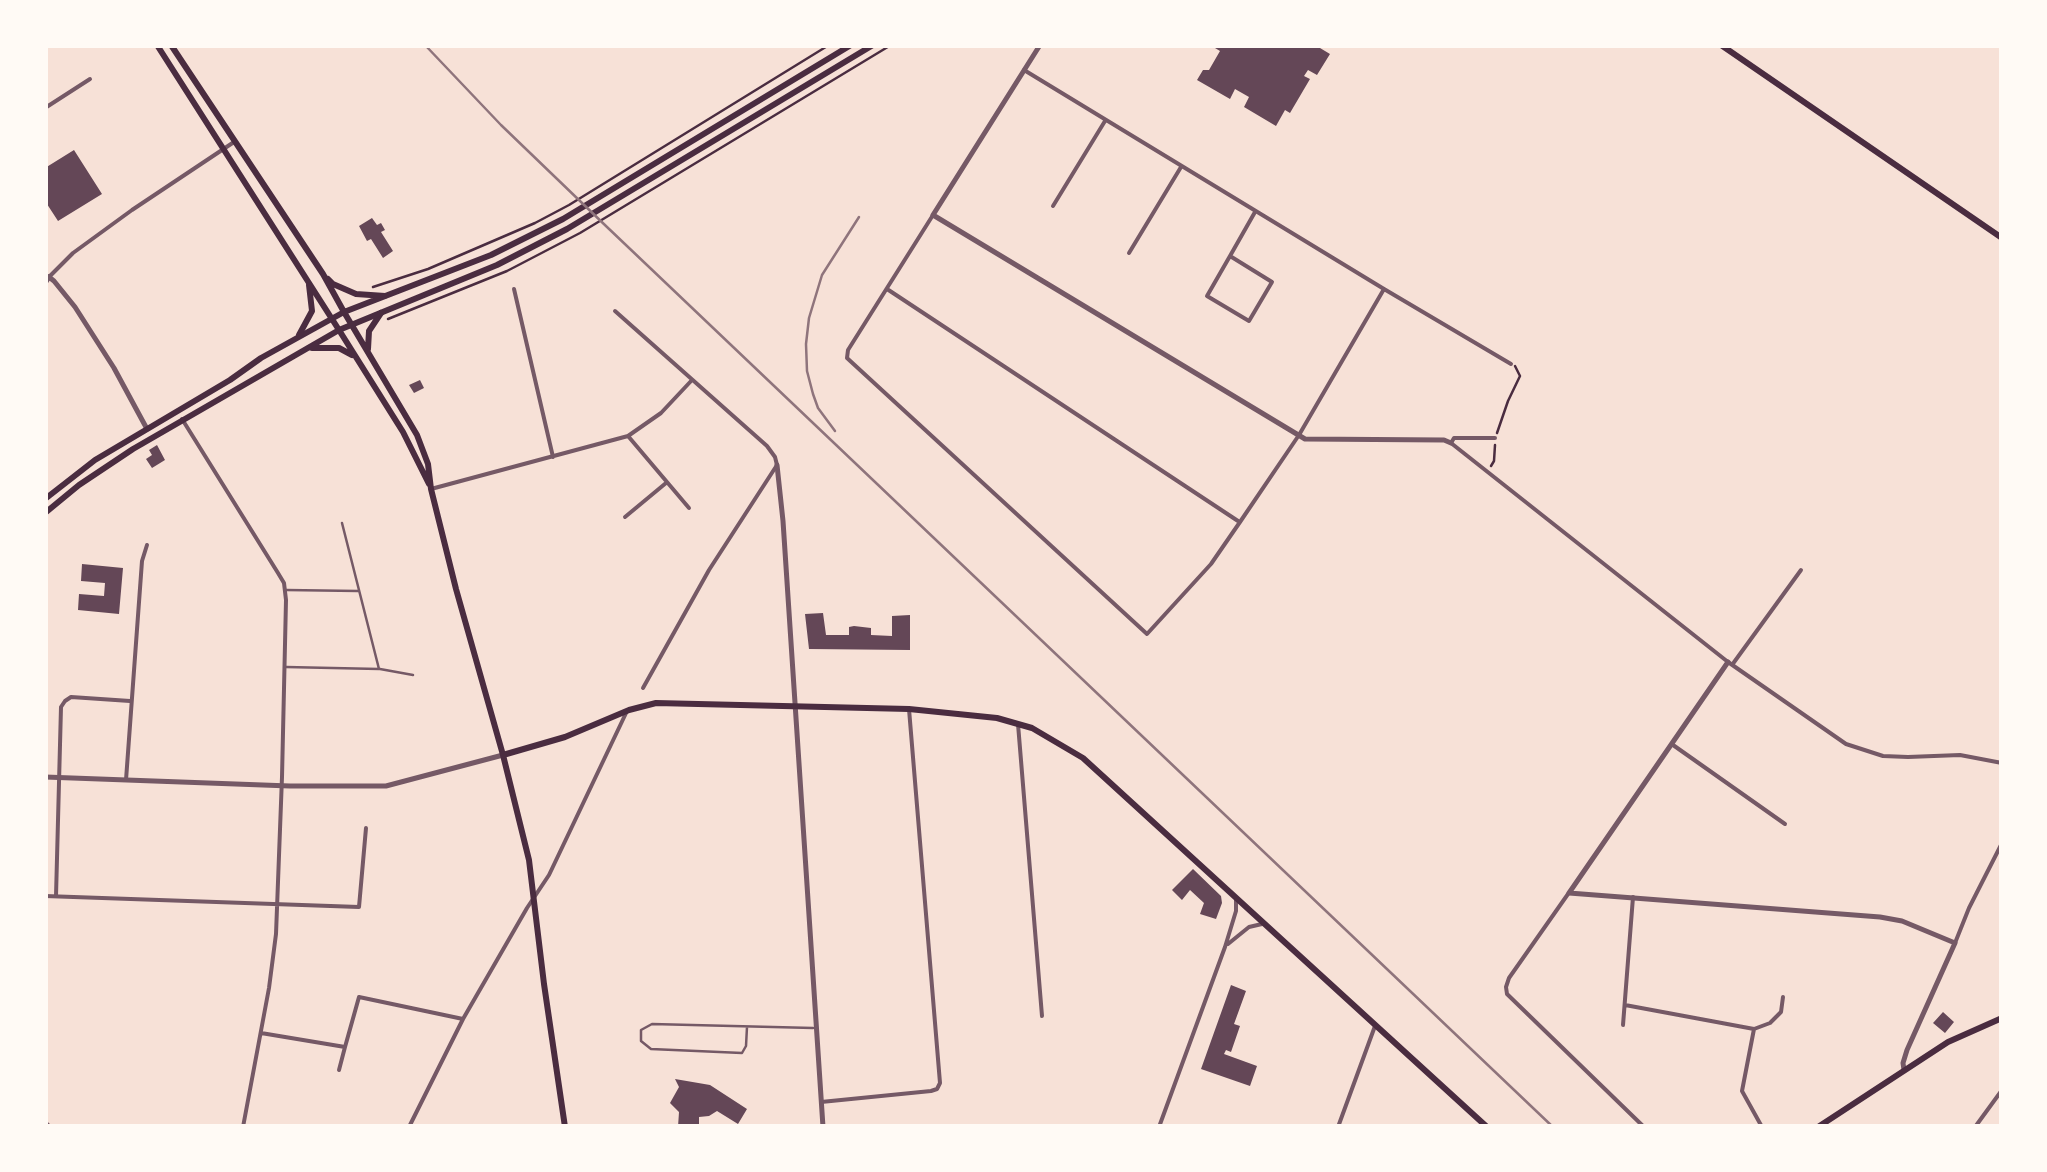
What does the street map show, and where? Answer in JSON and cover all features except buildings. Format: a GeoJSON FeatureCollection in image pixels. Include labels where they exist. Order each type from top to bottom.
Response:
{"type":"FeatureCollection","features":[{"type":"Feature","properties":{"kind":"main road"},"geometry":{"type":"LineString","coordinates":[[157,45],[340,330],[403,432],[432,490]]}},
{"type":"Feature","properties":{"kind":"main road"},"geometry":{"type":"LineString","coordinates":[[171,45],[323,274],[422,445],[456,589],[529,860],[564,1127]]}},
{"type":"Feature","properties":{"kind":"main road"},"geometry":{"type":"LineString","coordinates":[[45,499],[95,460],[299,335],[344,312],[491,255],[562,219],[851,45]]}},
{"type":"Feature","properties":{"kind":"main road"},"geometry":{"type":"LineString","coordinates":[[45,512],[101,469],[305,348],[498,265],[567,228],[873,45]]}},
{"type":"Feature","properties":{"kind":"main road"},"geometry":{"type":"LineString","coordinates":[[1722,45],[2002,238]]}},
{"type":"Feature","properties":{"kind":"main road"},"geometry":{"type":"LineString","coordinates":[[323,274],[351,293],[385,296]]}},
{"type":"Feature","properties":{"kind":"main road"},"geometry":{"type":"LineString","coordinates":[[299,335],[312,311],[308,279]]}},
{"type":"Feature","properties":{"kind":"main road"},"geometry":{"type":"LineString","coordinates":[[369,356],[369,331],[381,314]]}},
{"type":"Feature","properties":{"kind":"main road"},"geometry":{"type":"LineString","coordinates":[[305,348],[338,348],[358,360]]}},
{"type":"Feature","properties":{"kind":"main road"},"geometry":{"type":"LineString","coordinates":[[503,755],[566,737],[656,703],[909,709],[1018,724],[1074,752],[1126,796],[1488,1127]]}},
{"type":"Feature","properties":{"kind":"main road"},"geometry":{"type":"LineString","coordinates":[[1818,1127],[1948,1042],[2002,1018]]}},
{"type":"Feature","properties":{"kind":"street"},"geometry":{"type":"LineString","coordinates":[[1040,45],[846,354],[853,366],[1146,634],[1211,564],[1299,435],[1384,290]]}},
{"type":"Feature","properties":{"kind":"street"},"geometry":{"type":"LineString","coordinates":[[1024,70],[1511,364]]}},
{"type":"Feature","properties":{"kind":"street"},"geometry":{"type":"LineString","coordinates":[[45,108],[90,79]]}},
{"type":"Feature","properties":{"kind":"street"},"geometry":{"type":"LineString","coordinates":[[1053,206],[1106,121]]}},
{"type":"Feature","properties":{"kind":"street"},"geometry":{"type":"LineString","coordinates":[[147,429],[75,307],[61,287],[46,278],[103,231],[236,141]]}},
{"type":"Feature","properties":{"kind":"street"},"geometry":{"type":"LineString","coordinates":[[1129,253],[1182,166]]}},
{"type":"Feature","properties":{"kind":"street"},"geometry":{"type":"LineString","coordinates":[[1230,256],[1272,282],[1248,321],[1207,296],[1256,210]]}},
{"type":"Feature","properties":{"kind":"street"},"geometry":{"type":"LineString","coordinates":[[933,216],[1305,438],[1451,443],[1730,664],[1831,735],[1883,756],[1960,755],[2002,763]]}},
{"type":"Feature","properties":{"kind":"street"},"geometry":{"type":"LineString","coordinates":[[514,289],[552,457]]}},
{"type":"Feature","properties":{"kind":"street"},"geometry":{"type":"LineString","coordinates":[[887,289],[1240,522]]}},
{"type":"Feature","properties":{"kind":"street"},"geometry":{"type":"LineString","coordinates":[[615,311],[775,457],[781,492],[823,1127]]}},
{"type":"Feature","properties":{"kind":"street"},"geometry":{"type":"LineString","coordinates":[[432,490],[628,436],[661,413],[692,380]]}},
{"type":"Feature","properties":{"kind":"street"},"geometry":{"type":"LineString","coordinates":[[182,419],[278,573],[284,590],[277,903],[269,988],[243,1127]]}},
{"type":"Feature","properties":{"kind":"street"},"geometry":{"type":"LineString","coordinates":[[628,436],[689,508]]}},
{"type":"Feature","properties":{"kind":"street"},"geometry":{"type":"LineString","coordinates":[[1451,443],[1454,438],[1495,438]]}},
{"type":"Feature","properties":{"kind":"street"},"geometry":{"type":"LineString","coordinates":[[644,688],[709,570],[777,465]]}},
{"type":"Feature","properties":{"kind":"street"},"geometry":{"type":"LineString","coordinates":[[625,517],[666,483]]}},
{"type":"Feature","properties":{"kind":"street"},"geometry":{"type":"LineString","coordinates":[[126,780],[142,562],[147,545]]}},
{"type":"Feature","properties":{"kind":"street"},"geometry":{"type":"LineString","coordinates":[[1644,1127],[1512,1001],[1506,987],[1730,664],[1801,570]]}},
{"type":"Feature","properties":{"kind":"street"},"geometry":{"type":"LineString","coordinates":[[56,896],[61,707],[72,697],[130,701]]}},
{"type":"Feature","properties":{"kind":"street"},"geometry":{"type":"LineString","coordinates":[[821,1102],[931,1090],[940,1083],[909,709]]}},
{"type":"Feature","properties":{"kind":"street"},"geometry":{"type":"LineString","coordinates":[[409,1127],[463,1019],[549,875],[627,711]]}},
{"type":"Feature","properties":{"kind":"street"},"geometry":{"type":"LineString","coordinates":[[1018,724],[1042,1016]]}},
{"type":"Feature","properties":{"kind":"street"},"geometry":{"type":"LineString","coordinates":[[1673,745],[1785,824]]}},
{"type":"Feature","properties":{"kind":"street"},"geometry":{"type":"LineString","coordinates":[[45,777],[386,786],[503,755]]}},
{"type":"Feature","properties":{"kind":"street"},"geometry":{"type":"LineString","coordinates":[[45,896],[359,908],[366,828]]}},
{"type":"Feature","properties":{"kind":"street"},"geometry":{"type":"LineString","coordinates":[[1904,1070],[1908,1050],[2002,843]]}},
{"type":"Feature","properties":{"kind":"street"},"geometry":{"type":"LineString","coordinates":[[45,860],[56,860]]}},
{"type":"Feature","properties":{"kind":"street"},"geometry":{"type":"LineString","coordinates":[[1570,893],[1891,918],[1956,943]]}},
{"type":"Feature","properties":{"kind":"street"},"geometry":{"type":"LineString","coordinates":[[1623,1026],[1633,897]]}},
{"type":"Feature","properties":{"kind":"street"},"geometry":{"type":"LineString","coordinates":[[1159,1127],[1224,948],[1236,899]]}},
{"type":"Feature","properties":{"kind":"street"},"geometry":{"type":"LineString","coordinates":[[1224,948],[1243,931],[1263,924]]}},
{"type":"Feature","properties":{"kind":"street"},"geometry":{"type":"LineString","coordinates":[[339,1070],[359,997],[463,1019]]}},
{"type":"Feature","properties":{"kind":"street"},"geometry":{"type":"LineString","coordinates":[[1624,1005],[1754,1029],[1781,1012],[1783,997]]}},
{"type":"Feature","properties":{"kind":"street"},"geometry":{"type":"LineString","coordinates":[[1338,1127],[1375,1026]]}},
{"type":"Feature","properties":{"kind":"street"},"geometry":{"type":"LineString","coordinates":[[1754,1029],[1742,1091],[1762,1127]]}},
{"type":"Feature","properties":{"kind":"street"},"geometry":{"type":"LineString","coordinates":[[261,1033],[345,1047]]}},
{"type":"Feature","properties":{"kind":"street"},"geometry":{"type":"LineString","coordinates":[[1975,1127],[2002,1090]]}},
{"type":"Feature","properties":{"kind":"street"},"geometry":{"type":"LineString","coordinates":[[45,1122],[50,1127]]}},
{"type":"Feature","properties":{"kind":"lane"},"geometry":{"type":"LineString","coordinates":[[342,523],[378,669]]}},
{"type":"Feature","properties":{"kind":"lane"},"geometry":{"type":"LineString","coordinates":[[284,590],[359,591]]}},
{"type":"Feature","properties":{"kind":"lane"},"geometry":{"type":"LineString","coordinates":[[284,666],[378,669],[413,675]]}},
{"type":"Feature","properties":{"kind":"lane"},"geometry":{"type":"LineString","coordinates":[[747,1027],[742,1054],[651,1049],[641,1041],[642,1030],[652,1024],[815,1028]]}},
{"type":"Feature","properties":{"kind":"path"},"geometry":{"type":"LineString","coordinates":[[362,287],[385,284],[428,269],[535,224],[829,45]]}},
{"type":"Feature","properties":{"kind":"path"},"geometry":{"type":"LineString","coordinates":[[1487,472],[1494,461],[1495,438],[1520,376],[1511,364]]}},
{"type":"Feature","properties":{"kind":"railway"},"geometry":{"type":"LineString","coordinates":[[425,45],[607,227],[1553,1127]]}},
{"type":"Feature","properties":{"kind":"railway"},"geometry":{"type":"LineString","coordinates":[[835,431],[813,394],[806,344],[822,275],[859,217]]}}]}
